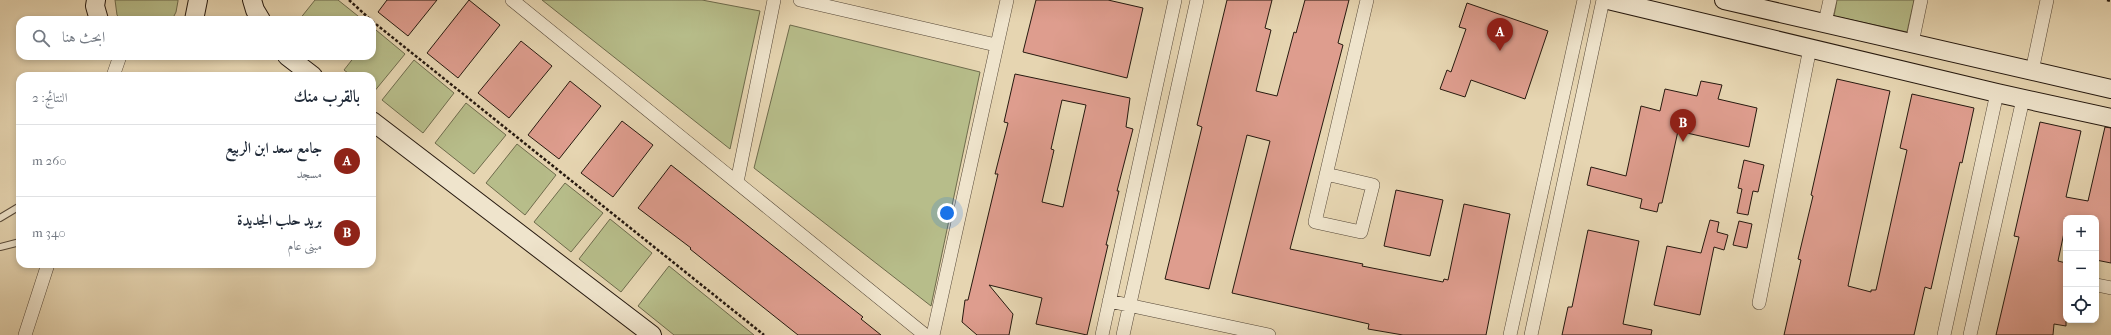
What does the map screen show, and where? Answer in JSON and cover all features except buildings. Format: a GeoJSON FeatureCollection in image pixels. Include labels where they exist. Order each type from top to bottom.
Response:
{"type":"FeatureCollection","features":[{"type":"Feature","properties":{"kind":"street"},"geometry":{"type":"LineString","coordinates":[[252,0],[259,16]]}},
{"type":"Feature","properties":{"kind":"street"},"geometry":{"type":"LineString","coordinates":[[512,0],[925,335]]}},
{"type":"Feature","properties":{"kind":"street"},"geometry":{"type":"LineString","coordinates":[[737,182],[774,0]]}},
{"type":"Feature","properties":{"kind":"street"},"geometry":{"type":"LineString","coordinates":[[800,0],[996,45]]}},
{"type":"Feature","properties":{"kind":"street"},"geometry":{"type":"LineString","coordinates":[[933,335],[1007,0]]}},
{"type":"Feature","properties":{"kind":"street"},"geometry":{"type":"LineString","coordinates":[[1102,335],[1175,0]]}},
{"type":"Feature","properties":{"kind":"street"},"geometry":{"type":"LineString","coordinates":[[1123,335],[1197,0]]}},
{"type":"Feature","properties":{"kind":"street"},"geometry":{"type":"LineString","coordinates":[[1326,174],[1373,184],[1361,232],[1315,222],[1326,174],[1367,0]]}},
{"type":"Feature","properties":{"kind":"street"},"geometry":{"type":"LineString","coordinates":[[1510,335],[1584,0]]}},
{"type":"Feature","properties":{"kind":"street"},"geometry":{"type":"LineString","coordinates":[[1531,335],[1603,0]]}},
{"type":"Feature","properties":{"kind":"street"},"geometry":{"type":"LineString","coordinates":[[1608,0],[1997,93],[2111,118]]}},
{"type":"Feature","properties":{"kind":"street"},"geometry":{"type":"LineString","coordinates":[[1825,22],[1830,0]]}},
{"type":"Feature","properties":{"kind":"street"},"geometry":{"type":"LineString","coordinates":[[1912,43],[1921,0]]}},
{"type":"Feature","properties":{"kind":"street"},"geometry":{"type":"LineString","coordinates":[[2032,71],[2047,0]]}},
{"type":"Feature","properties":{"kind":"street"},"geometry":{"type":"LineString","coordinates":[[1733,1],[2111,89]]}},
{"type":"Feature","properties":{"kind":"street"},"geometry":{"type":"LineString","coordinates":[[1759,303],[1810,48]]}},
{"type":"Feature","properties":{"kind":"street"},"geometry":{"type":"LineString","coordinates":[[114,72],[119,60]]}},
{"type":"Feature","properties":{"kind":"street"},"geometry":{"type":"LineString","coordinates":[[292,60],[308,72]]}},
{"type":"Feature","properties":{"kind":"street"},"geometry":{"type":"LineString","coordinates":[[1944,335],[1997,93]]}},
{"type":"Feature","properties":{"kind":"street"},"geometry":{"type":"LineString","coordinates":[[1970,335],[2023,99]]}},
{"type":"Feature","properties":{"kind":"street"},"geometry":{"type":"LineString","coordinates":[[376,124],[652,335]]}},
{"type":"Feature","properties":{"kind":"street"},"geometry":{"type":"LineString","coordinates":[[25,335],[47,268]]}},
{"type":"Feature","properties":{"kind":"street"},"geometry":{"type":"LineString","coordinates":[[2099,285],[2111,288]]}},
{"type":"Feature","properties":{"kind":"street"},"geometry":{"type":"LineString","coordinates":[[1109,301],[1268,335]]}},
{"type":"Feature","properties":{"kind":"lane"},"geometry":{"type":"LineString","coordinates":[[0,218],[16,208]]}},
{"type":"Feature","properties":{"kind":"lane"},"geometry":{"type":"LineString","coordinates":[[0,247],[16,243]]}},
{"type":"Feature","properties":{"kind":"path"},"geometry":{"type":"LineString","coordinates":[[349,0],[367,16]]}},
{"type":"Feature","properties":{"kind":"path"},"geometry":{"type":"LineString","coordinates":[[2107,0],[2111,1]]}},
{"type":"Feature","properties":{"kind":"path"},"geometry":{"type":"LineString","coordinates":[[376,23],[764,335]]}},
{"type":"Feature","properties":{"kind":"green space"},"geometry":{"type":"Polygon","coordinates":[[[115,0],[178,0],[174,16],[117,15],[115,0]]]}},
{"type":"Feature","properties":{"kind":"green space"},"geometry":{"type":"Polygon","coordinates":[[[315,0],[338,0],[358,16],[302,16],[315,0]]]}},
{"type":"Feature","properties":{"kind":"green space"},"geometry":{"type":"Polygon","coordinates":[[[542,0],[702,0],[760,11],[730,149],[542,0]]]}},
{"type":"Feature","properties":{"kind":"green space"},"geometry":{"type":"Polygon","coordinates":[[[1837,0],[1914,0],[1907,32],[1834,16],[1837,0]]]}},
{"type":"Feature","properties":{"kind":"green space"},"geometry":{"type":"Polygon","coordinates":[[[790,25],[980,72],[931,306],[754,168],[790,25]]]}},
{"type":"Feature","properties":{"kind":"green space"},"geometry":{"type":"Polygon","coordinates":[[[376,30],[405,54],[376,89],[376,72],[347,72],[344,70],[352,60],[376,60],[376,30]]]}},
{"type":"Feature","properties":{"kind":"green space"},"geometry":{"type":"Polygon","coordinates":[[[414,60],[454,93],[423,133],[382,100],[414,60]]]}},
{"type":"Feature","properties":{"kind":"green space"},"geometry":{"type":"Polygon","coordinates":[[[466,103],[506,135],[474,174],[435,143],[466,103]]]}},
{"type":"Feature","properties":{"kind":"green space"},"geometry":{"type":"Polygon","coordinates":[[[517,144],[556,175],[525,215],[486,183],[517,144]]]}},
{"type":"Feature","properties":{"kind":"green space"},"geometry":{"type":"Polygon","coordinates":[[[565,183],[603,213],[571,252],[534,222],[565,183]]]}},
{"type":"Feature","properties":{"kind":"green space"},"geometry":{"type":"Polygon","coordinates":[[[610,219],[652,253],[621,292],[579,259],[610,219]]]}},
{"type":"Feature","properties":{"kind":"green space"},"geometry":{"type":"Polygon","coordinates":[[[669,266],[754,335],[674,335],[638,306],[669,266]]]}},
{"type":"Feature","properties":{"kind":"place","name":"جامع سعد ابن الربيع"},"geometry":{"type":"Point","coordinates":[1500,51]}},
{"type":"Feature","properties":{"kind":"place","name":"بريد حلب الجديدة"},"geometry":{"type":"Point","coordinates":[1683,142]}}]}
